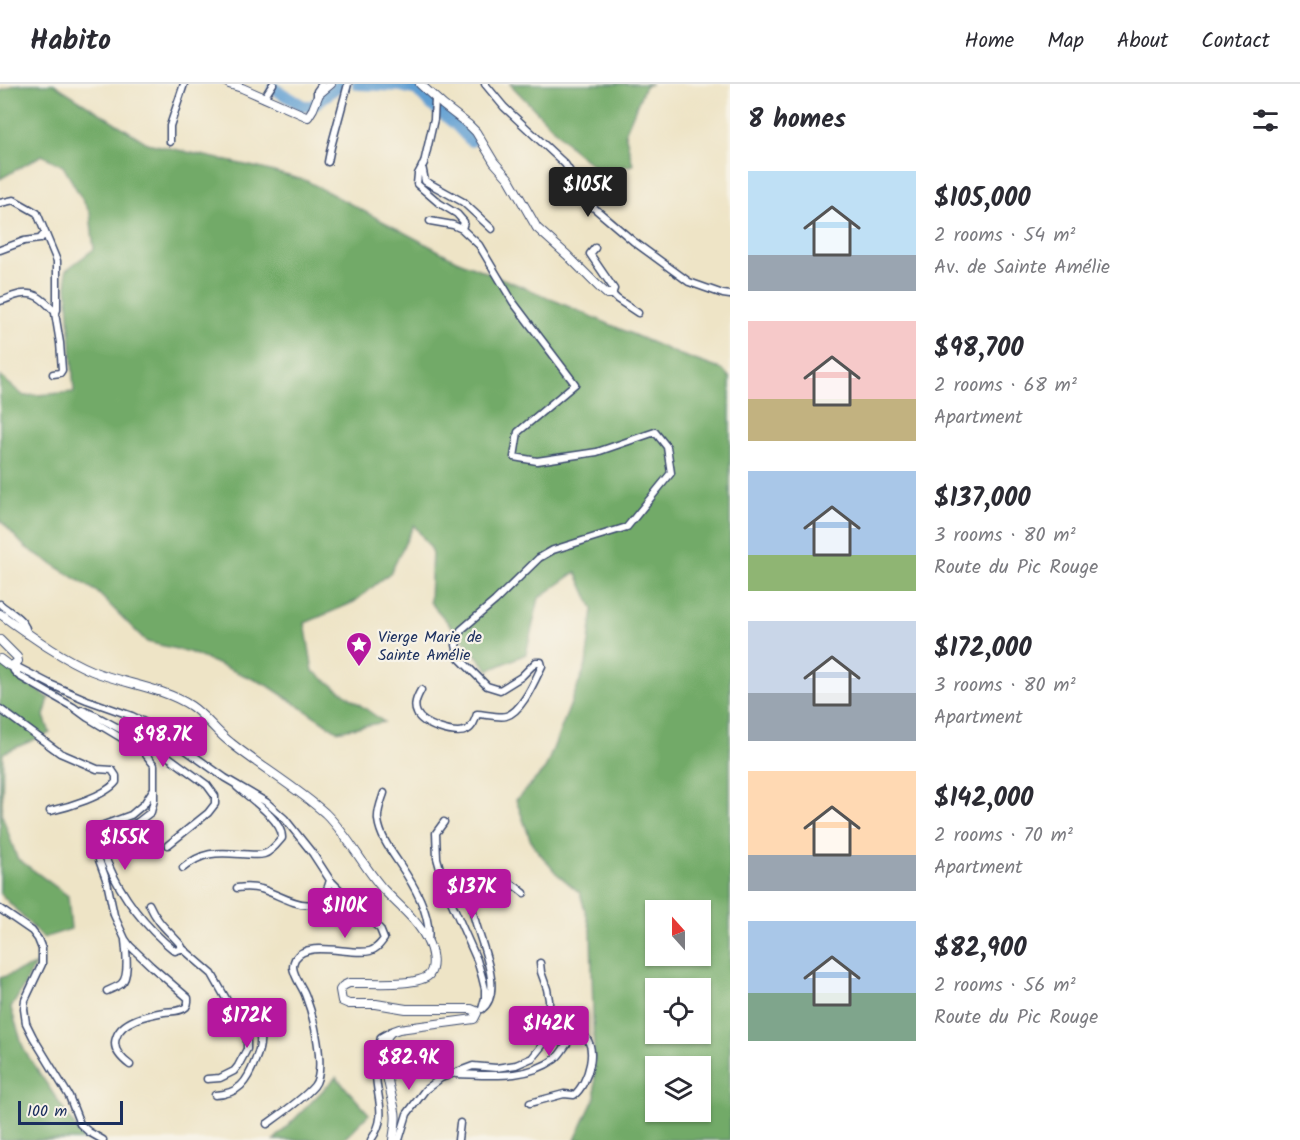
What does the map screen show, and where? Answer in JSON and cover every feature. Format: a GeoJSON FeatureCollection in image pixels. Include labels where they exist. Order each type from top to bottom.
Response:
{"type":"FeatureCollection","features":[{"type":"Feature","properties":{"kind":"street"},"geometry":{"type":"LineString","coordinates":[[170,142],[170,126],[184,84]]}},
{"type":"Feature","properties":{"kind":"street"},"geometry":{"type":"LineString","coordinates":[[229,84],[308,117],[320,94],[331,84]]}},
{"type":"Feature","properties":{"kind":"street"},"geometry":{"type":"LineString","coordinates":[[264,98],[273,84]]}},
{"type":"Feature","properties":{"kind":"street"},"geometry":{"type":"LineString","coordinates":[[315,105],[317,91],[322,84]]}},
{"type":"Feature","properties":{"kind":"street"},"geometry":{"type":"LineString","coordinates":[[420,84],[434,104],[469,125],[476,132],[494,162],[509,180],[537,228],[607,294],[612,294],[638,313]]}},
{"type":"Feature","properties":{"kind":"street"},"geometry":{"type":"LineString","coordinates":[[485,84],[504,107],[565,164],[593,207],[689,282],[730,295]]}},
{"type":"Feature","properties":{"kind":"street"},"geometry":{"type":"LineString","coordinates":[[328,162],[348,85]]}},
{"type":"Feature","properties":{"kind":"street"},"geometry":{"type":"LineString","coordinates":[[434,104],[434,119],[417,184],[461,218],[464,222],[462,229]]}},
{"type":"Feature","properties":{"kind":"street"},"geometry":{"type":"LineString","coordinates":[[422,166],[425,181],[463,202],[492,229]]}},
{"type":"Feature","properties":{"kind":"street"},"geometry":{"type":"LineString","coordinates":[[0,203],[14,200],[37,213],[57,261],[56,313],[62,370],[60,373],[53,374]]}},
{"type":"Feature","properties":{"kind":"street"},"geometry":{"type":"LineString","coordinates":[[422,690],[415,705],[417,714],[422,721],[447,730],[468,730],[477,714],[505,716],[515,710],[522,703],[542,666],[541,662],[536,662],[520,677],[500,690],[487,686],[459,658],[456,645],[461,630],[539,558],[553,550],[627,527],[671,473],[667,447],[655,432],[597,452],[537,461],[514,457],[518,432],[575,384],[513,302],[479,245],[462,229],[430,221]]}},
{"type":"Feature","properties":{"kind":"street"},"geometry":{"type":"LineString","coordinates":[[0,250],[24,241],[40,239],[45,233]]}},
{"type":"Feature","properties":{"kind":"street"},"geometry":{"type":"LineString","coordinates":[[595,248],[590,254],[614,289],[612,294]]}},
{"type":"Feature","properties":{"kind":"street"},"geometry":{"type":"LineString","coordinates":[[0,301],[16,295],[38,296],[56,313]]}},
{"type":"Feature","properties":{"kind":"street"},"geometry":{"type":"LineString","coordinates":[[0,604],[26,624],[27,634]]}},
{"type":"Feature","properties":{"kind":"street"},"geometry":{"type":"LineString","coordinates":[[0,614],[62,656],[91,671],[188,704],[227,740],[326,814],[383,888],[406,910],[428,941],[432,952],[432,967],[427,977],[400,983],[349,983],[340,990],[345,1003],[376,1004],[406,1009],[479,1011],[487,1006],[492,996],[491,979],[474,913],[472,896],[475,879],[485,875],[502,879],[524,893]]}},
{"type":"Feature","properties":{"kind":"street"},"geometry":{"type":"LineString","coordinates":[[0,640],[16,657],[18,661],[13,665]]}},
{"type":"Feature","properties":{"kind":"street"},"geometry":{"type":"LineString","coordinates":[[0,659],[52,685],[152,726],[225,777],[266,802],[285,819],[330,880],[380,929],[384,939],[371,951],[315,949],[299,954],[294,960],[296,976],[306,995],[315,1024],[320,1062],[315,1085],[267,1124]]}},
{"type":"Feature","properties":{"kind":"street"},"geometry":{"type":"LineString","coordinates":[[13,665],[14,671],[19,676],[143,751],[154,765],[154,800],[151,812],[107,842],[99,852],[99,860],[107,882],[114,915],[124,939],[126,954],[126,978],[121,984],[106,991]]}},
{"type":"Feature","properties":{"kind":"street"},"geometry":{"type":"LineString","coordinates":[[73,707],[96,716],[159,750],[207,785],[215,796],[215,804],[208,813],[168,845]]}},
{"type":"Feature","properties":{"kind":"street"},"geometry":{"type":"LineString","coordinates":[[0,710],[60,753],[97,769],[112,770],[116,776],[116,782],[111,788],[67,808],[50,811]]}},
{"type":"Feature","properties":{"kind":"street"},"geometry":{"type":"LineString","coordinates":[[183,868],[202,855],[263,854],[282,838],[282,832],[268,814],[225,777]]}},
{"type":"Feature","properties":{"kind":"street"},"geometry":{"type":"LineString","coordinates":[[90,830],[131,815],[144,804],[154,789]]}},
{"type":"Feature","properties":{"kind":"street"},"geometry":{"type":"LineString","coordinates":[[384,793],[378,810],[381,834],[412,883],[421,902],[429,928],[428,941]]}},
{"type":"Feature","properties":{"kind":"street"},"geometry":{"type":"LineString","coordinates":[[371,1140],[380,1123],[382,1111],[376,1076],[381,1037],[399,1029],[474,1018],[485,998],[485,989],[477,960],[446,890],[437,858],[436,833],[444,822]]}},
{"type":"Feature","properties":{"kind":"street"},"geometry":{"type":"LineString","coordinates":[[107,842],[107,862],[127,901],[175,951],[182,948]]}},
{"type":"Feature","properties":{"kind":"street"},"geometry":{"type":"LineString","coordinates":[[237,888],[261,889],[297,904],[307,904],[320,900],[330,880]]}},
{"type":"Feature","properties":{"kind":"street"},"geometry":{"type":"LineString","coordinates":[[149,904],[155,917],[164,928],[182,948],[212,974],[247,1036],[248,1049],[234,1071],[220,1078],[207,1078]]}},
{"type":"Feature","properties":{"kind":"street"},"geometry":{"type":"LineString","coordinates":[[0,909],[32,931],[42,949],[42,964],[25,1000],[26,1023],[69,1096],[80,1124],[103,1140]]}},
{"type":"Feature","properties":{"kind":"street"},"geometry":{"type":"LineString","coordinates":[[124,939],[188,998],[186,1008],[137,1019],[121,1028],[115,1044],[120,1057],[130,1065]]}},
{"type":"Feature","properties":{"kind":"street"},"geometry":{"type":"LineString","coordinates":[[399,1140],[407,1114],[425,1090],[441,1078],[473,1066],[496,1068],[516,1065],[532,1058],[545,1042],[550,1019],[547,989],[540,963]]}},
{"type":"Feature","properties":{"kind":"street"},"geometry":{"type":"LineString","coordinates":[[215,1095],[231,1092],[244,1083],[260,1050],[260,1036],[251,1021],[227,1001]]}},
{"type":"Feature","properties":{"kind":"street"},"geometry":{"type":"LineString","coordinates":[[391,1031],[387,1037],[384,1060],[396,1114],[393,1140]]}},
{"type":"Feature","properties":{"kind":"street"},"geometry":{"type":"LineString","coordinates":[[453,1074],[501,1076],[534,1071],[557,1057],[572,1037],[580,1033],[587,1037],[590,1042],[590,1063],[587,1075],[578,1092],[574,1095],[564,1094],[530,1103]]}},
{"type":"Feature","properties":{"kind":"street"},"geometry":{"type":"LineString","coordinates":[[458,1140],[460,1123]]}},
{"type":"Feature","properties":{"kind":"green space"},"geometry":{"type":"Polygon","coordinates":[[[54,84],[147,143],[307,181],[456,260],[678,354],[723,370],[730,378],[730,1140],[575,1140],[595,1097],[591,931],[580,893],[556,873],[532,844],[516,800],[545,769],[586,665],[593,609],[576,572],[539,598],[526,654],[489,670],[430,602],[432,550],[414,525],[391,572],[354,602],[305,623],[313,671],[384,722],[337,731],[267,685],[189,652],[147,642],[96,591],[25,547],[0,520],[0,376],[24,396],[74,392],[66,270],[94,249],[90,213],[63,166],[42,155],[0,179],[0,91],[14,85],[54,84]]]}},
{"type":"Feature","properties":{"kind":"green space"},"geometry":{"type":"Polygon","coordinates":[[[510,84],[652,84],[645,86],[625,133],[633,165],[601,172],[577,153],[510,84]]]}},
{"type":"Feature","properties":{"kind":"green space"},"geometry":{"type":"Polygon","coordinates":[[[0,664],[49,698],[44,716],[50,733],[3,753],[2,815],[17,858],[68,896],[71,929],[43,938],[0,893],[0,664]]]}},
{"type":"Feature","properties":{"kind":"green space"},"geometry":{"type":"Polygon","coordinates":[[[35,965],[11,1008],[24,1050],[84,1140],[0,1140],[0,978],[35,965]]]}},
{"type":"Feature","properties":{"kind":"green space"},"geometry":{"type":"Polygon","coordinates":[[[336,1077],[369,1114],[343,1140],[274,1140],[336,1077]]]}},
{"type":"Feature","properties":{"kind":"waterway"},"geometry":{"type":"LineString","coordinates":[[273,88],[303,106],[312,106],[341,84]]}},
{"type":"Feature","properties":{"kind":"waterway"},"geometry":{"type":"LineString","coordinates":[[358,84],[400,86],[417,90],[471,141]]}},
{"type":"Feature","properties":{"kind":"place","name":"Vierge Marie de Sainte Amélie"},"geometry":{"type":"Point","coordinates":[359,668]}}]}
